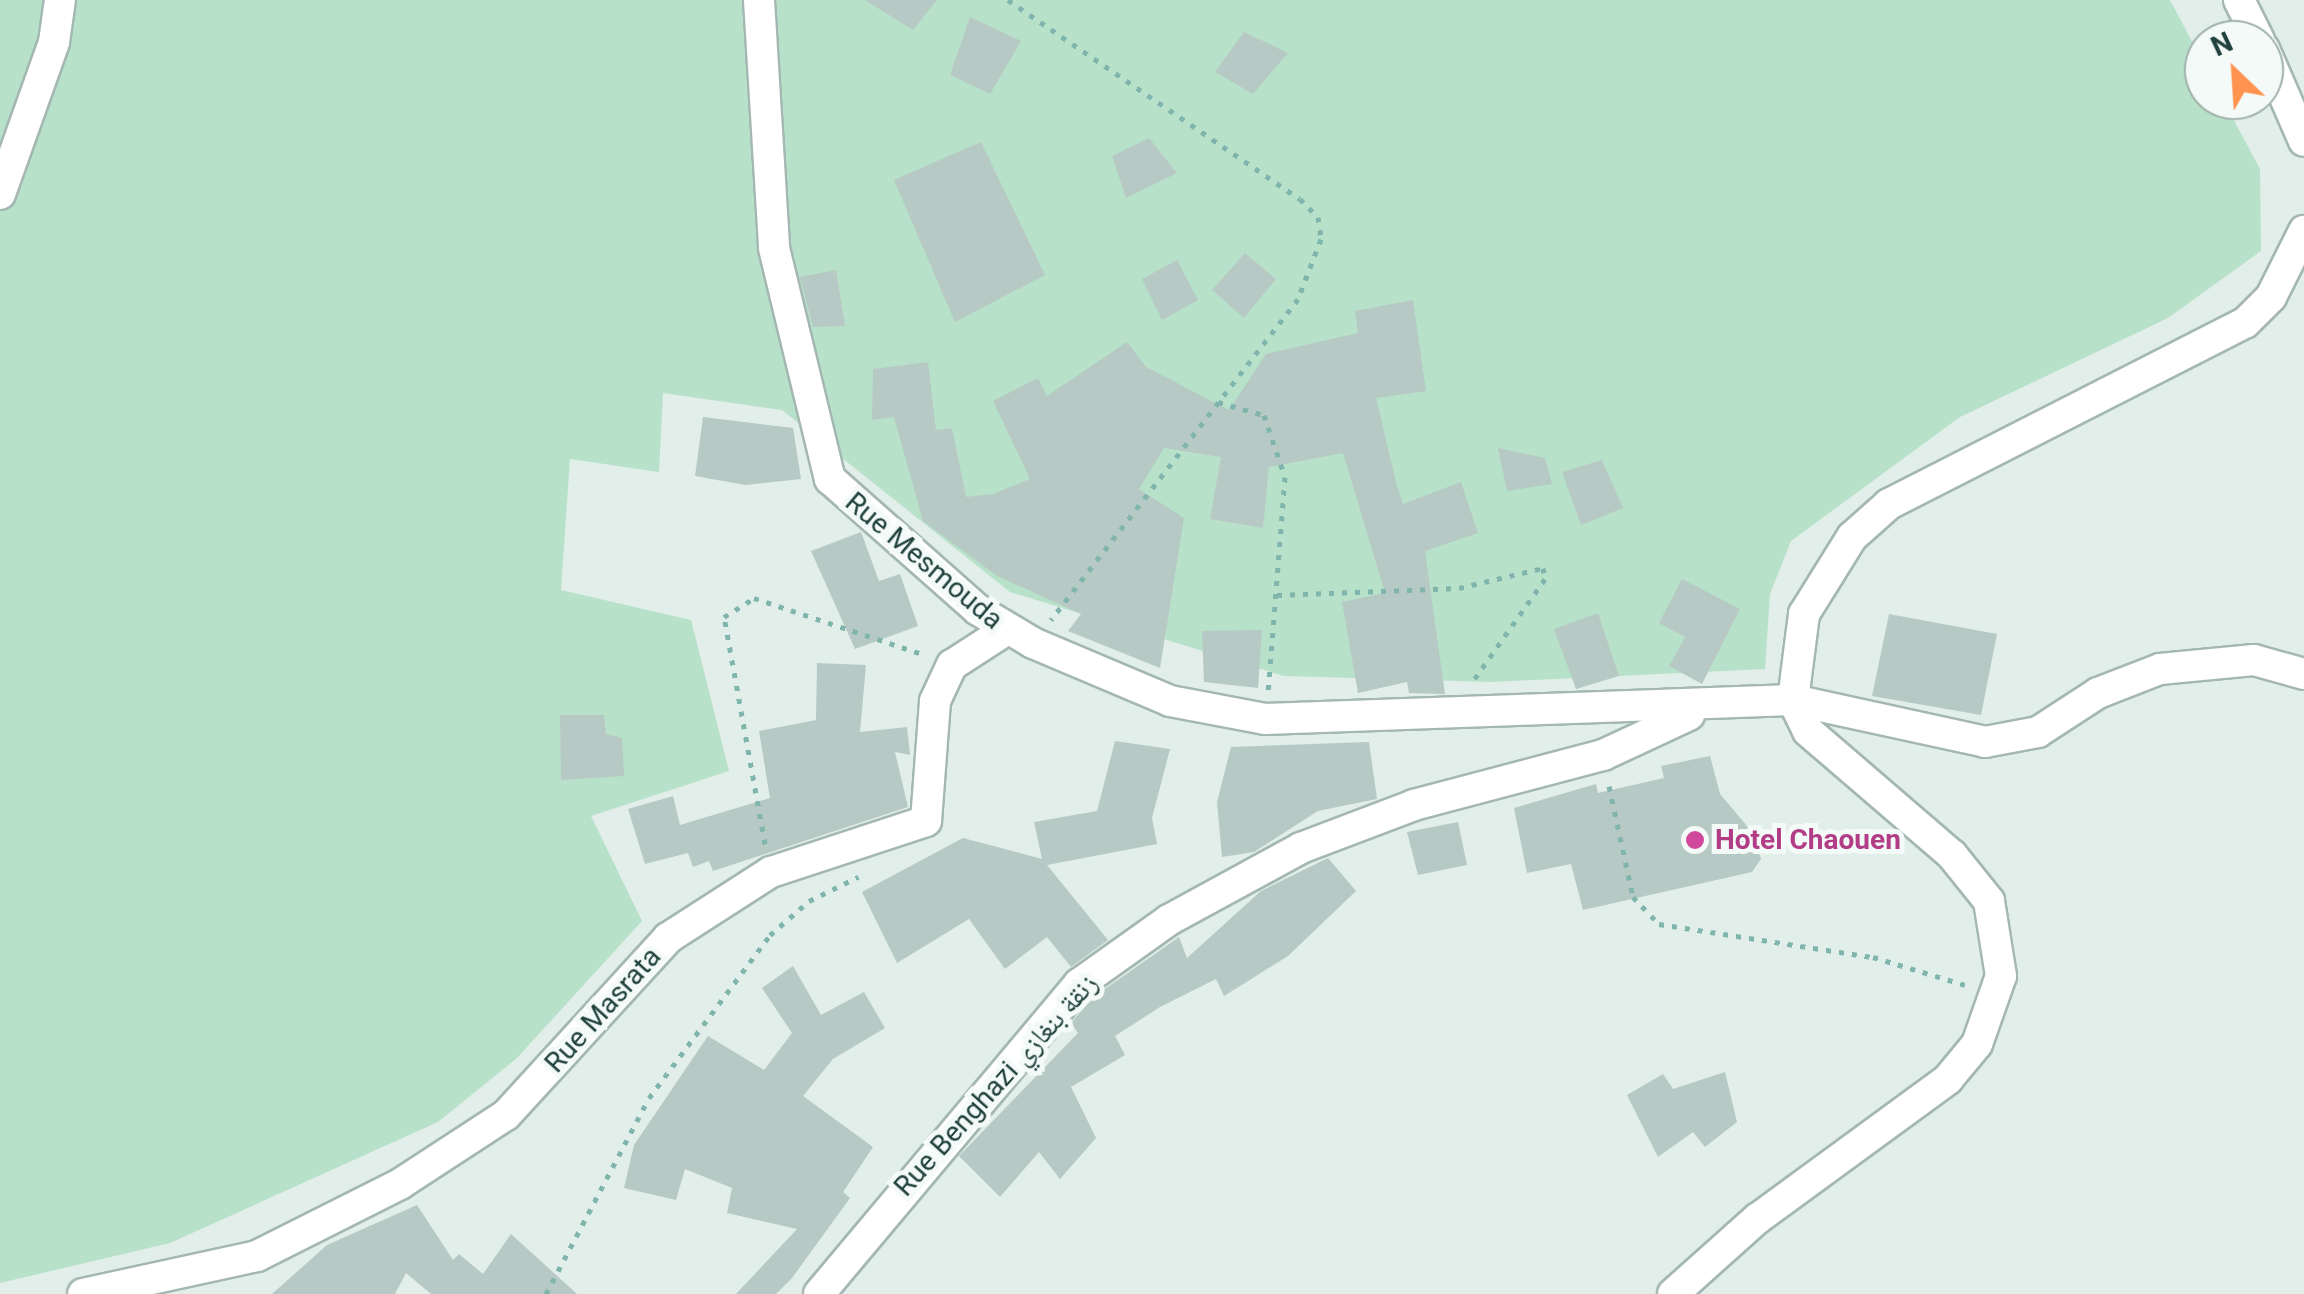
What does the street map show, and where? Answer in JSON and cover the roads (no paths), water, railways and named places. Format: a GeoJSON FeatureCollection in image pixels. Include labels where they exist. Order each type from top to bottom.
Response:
{"type":"FeatureCollection","features":[{"type":"Feature","properties":{"kind":"street"},"geometry":{"type":"LineString","coordinates":[[0,194],[54,42],[60,0]]}},
{"type":"Feature","properties":{"kind":"street","name":"Rue Mesmouda"},"geometry":{"type":"LineString","coordinates":[[759,0],[774,248],[830,479],[853,508],[1019,637],[1170,701],[1266,718],[1700,710],[1792,700]]}},
{"type":"Feature","properties":{"kind":"street"},"geometry":{"type":"LineString","coordinates":[[2284,94],[2304,140]]}},
{"type":"Feature","properties":{"kind":"street"},"geometry":{"type":"LineString","coordinates":[[1673,1294],[1948,1079],[1977,1044],[1996,996],[2000,933],[1989,901],[1952,856],[1845,771],[1792,700],[1804,614],[1852,536],[1935,476],[2214,344],[2271,296],[2304,231]]}},
{"type":"Feature","properties":{"kind":"street","name":"Rue Masrata"},"geometry":{"type":"LineString","coordinates":[[83,1294],[257,1256],[400,1184],[506,1116],[668,938],[771,872],[890,840],[926,822],[936,701],[952,664],[1019,637]]}},
{"type":"Feature","properties":{"kind":"street"},"geometry":{"type":"LineString","coordinates":[[1792,700],[1927,737],[1985,742],[2038,732],[2098,693],[2160,669],[2254,660],[2304,674]]}},
{"type":"Feature","properties":{"kind":"street","name":"Rue Benghazi زنقة بنغازي"},"geometry":{"type":"LineString","coordinates":[[819,1294],[1079,984],[1168,920],[1350,829],[1603,755],[1700,710]]}},
{"type":"Feature","properties":{"kind":"place","name":"Hotel Chaouen"},"geometry":{"type":"Point","coordinates":[1695,840]}}]}
